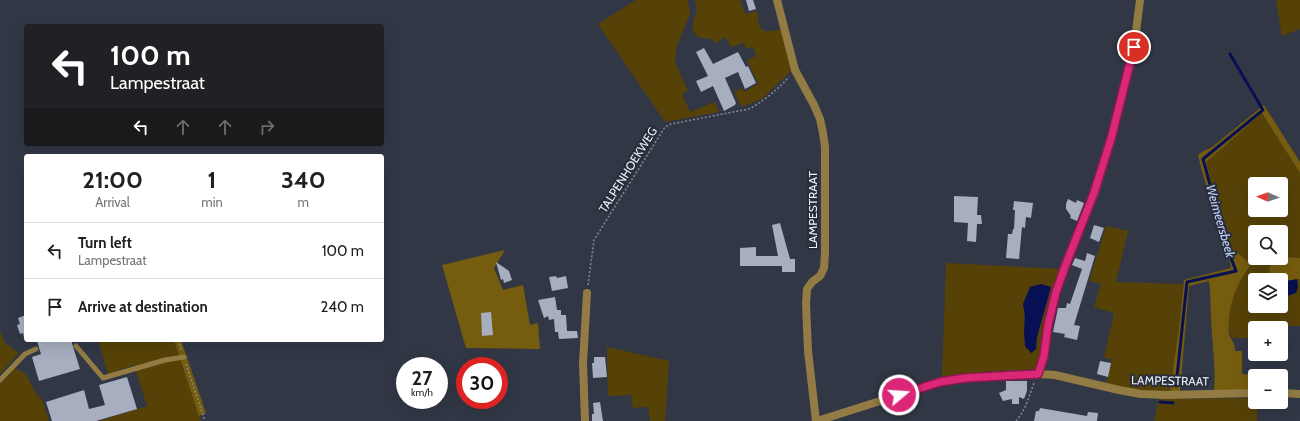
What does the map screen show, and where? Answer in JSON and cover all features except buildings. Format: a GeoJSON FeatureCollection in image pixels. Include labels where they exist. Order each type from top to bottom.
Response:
{"type":"FeatureCollection","features":[{"type":"Feature","properties":{"kind":"street","name":"LAMPESTRAAT"},"geometry":{"type":"LineString","coordinates":[[777,0],[795,70],[820,119],[824,147],[826,253],[824,268],[820,276],[812,282],[807,289],[806,303],[808,351],[816,421],[940,382],[965,378],[1038,374],[1055,375],[1141,394],[1248,393]]}},
{"type":"Feature","properties":{"kind":"street"},"geometry":{"type":"LineString","coordinates":[[1038,374],[1044,356],[1048,325],[1056,292],[1094,193],[1111,139],[1134,47],[1140,0]]}},
{"type":"Feature","properties":{"kind":"street"},"geometry":{"type":"LineString","coordinates":[[584,421],[583,363],[587,293]]}},
{"type":"Feature","properties":{"kind":"street"},"geometry":{"type":"LineString","coordinates":[[1288,393],[1300,394]]}},
{"type":"Feature","properties":{"kind":"lane"},"geometry":{"type":"LineString","coordinates":[[76,346],[103,378],[165,360],[184,357]]}},
{"type":"Feature","properties":{"kind":"lane"},"geometry":{"type":"LineString","coordinates":[[0,380],[25,354],[36,349]]}},
{"type":"Feature","properties":{"kind":"path","name":"TALPENHOEKWEG"},"geometry":{"type":"LineString","coordinates":[[587,293],[594,240],[665,127],[671,124],[748,109],[759,104],[769,96],[795,70]]}},
{"type":"Feature","properties":{"kind":"path"},"geometry":{"type":"LineString","coordinates":[[179,342],[205,421]]}},
{"type":"Feature","properties":{"kind":"path"},"geometry":{"type":"LineString","coordinates":[[1016,421],[1025,407],[1038,374]]}},
{"type":"Feature","properties":{"kind":"shaded area"},"geometry":{"type":"Polygon","coordinates":[[[636,0],[688,0],[690,14],[677,46],[675,62],[688,91],[682,94],[690,112],[715,102],[719,112],[665,122],[598,24],[636,0]]]}},
{"type":"Feature","properties":{"kind":"shaded area"},"geometry":{"type":"Polygon","coordinates":[[[695,0],[740,0],[745,14],[757,11],[759,24],[763,30],[770,31],[783,29],[791,71],[762,99],[741,107],[734,92],[742,88],[744,92],[758,84],[747,60],[756,56],[753,47],[746,49],[744,43],[731,47],[726,37],[715,43],[711,39],[697,36],[692,28],[697,9],[695,0]]]}},
{"type":"Feature","properties":{"kind":"shaded area"},"geometry":{"type":"Polygon","coordinates":[[[1276,0],[1300,0],[1300,29],[1282,36],[1276,0]]]}},
{"type":"Feature","properties":{"kind":"shaded area"},"geometry":{"type":"Polygon","coordinates":[[[1264,105],[1300,162],[1300,173],[1262,113],[1206,162],[1228,245],[1247,261],[1248,265],[1250,266],[1242,278],[1233,297],[1229,318],[1229,334],[1235,351],[1242,351],[1242,374],[1248,374],[1248,389],[1214,391],[1214,364],[1209,281],[1189,286],[1180,392],[1170,391],[1184,280],[1231,268],[1230,261],[1224,249],[1198,155],[1212,147],[1264,105]]]}},
{"type":"Feature","properties":{"kind":"shaded area"},"geometry":{"type":"Polygon","coordinates":[[[1262,113],[1300,173],[1300,258],[1288,257],[1288,225],[1248,225],[1248,264],[1228,245],[1205,162],[1262,113]]]}},
{"type":"Feature","properties":{"kind":"shaded area"},"geometry":{"type":"Polygon","coordinates":[[[1106,226],[1128,231],[1116,282],[1183,284],[1180,320],[1170,391],[1145,392],[1106,384],[1112,359],[1104,358],[1114,313],[1094,307],[1101,284],[1089,281],[1106,226]]]}},
{"type":"Feature","properties":{"kind":"shaded area"},"geometry":{"type":"Polygon","coordinates":[[[505,250],[494,268],[503,290],[523,285],[530,325],[538,323],[540,349],[466,348],[442,265],[505,250]]]}},
{"type":"Feature","properties":{"kind":"shaded area"},"geometry":{"type":"Polygon","coordinates":[[[1288,257],[1300,258],[1300,279],[1288,281],[1288,273],[1270,273],[1271,265],[1288,265],[1288,257]]]}},
{"type":"Feature","properties":{"kind":"shaded area"},"geometry":{"type":"Polygon","coordinates":[[[946,263],[1061,269],[1041,357],[1035,369],[996,371],[942,377],[946,263]],[[1051,287],[1023,304],[1025,320],[1025,346],[1036,349],[1037,337],[1051,287]]]}},
{"type":"Feature","properties":{"kind":"shaded area"},"geometry":{"type":"Polygon","coordinates":[[[1249,265],[1277,265],[1270,273],[1248,273],[1248,313],[1288,313],[1288,296],[1291,295],[1298,287],[1297,279],[1300,279],[1300,326],[1288,326],[1288,321],[1248,321],[1248,338],[1232,338],[1229,328],[1229,321],[1232,299],[1236,288],[1250,266],[1249,265]]]}},
{"type":"Feature","properties":{"kind":"shaded area"},"geometry":{"type":"Polygon","coordinates":[[[1297,279],[1298,287],[1296,293],[1288,296],[1288,281],[1297,279]]]}},
{"type":"Feature","properties":{"kind":"shaded area"},"geometry":{"type":"Polygon","coordinates":[[[1041,284],[1051,287],[1037,337],[1036,349],[1031,353],[1025,346],[1025,316],[1023,304],[1030,287],[1041,284]]]}},
{"type":"Feature","properties":{"kind":"shaded area"},"geometry":{"type":"Polygon","coordinates":[[[0,331],[5,343],[19,353],[0,374],[0,331]]]}},
{"type":"Feature","properties":{"kind":"shaded area"},"geometry":{"type":"Polygon","coordinates":[[[99,342],[175,342],[201,421],[99,421],[147,406],[134,365],[108,374],[99,342]]]}},
{"type":"Feature","properties":{"kind":"shaded area"},"geometry":{"type":"Polygon","coordinates":[[[175,342],[182,342],[206,413],[199,416],[175,342]]]}},
{"type":"Feature","properties":{"kind":"shaded area"},"geometry":{"type":"Polygon","coordinates":[[[607,347],[669,361],[665,421],[650,421],[648,407],[633,408],[631,395],[608,396],[607,347]]]}},
{"type":"Feature","properties":{"kind":"shaded area"},"geometry":{"type":"Polygon","coordinates":[[[15,368],[26,374],[35,392],[43,401],[49,421],[0,421],[0,384],[15,368]]]}},
{"type":"Feature","properties":{"kind":"shaded area"},"geometry":{"type":"Polygon","coordinates":[[[1248,398],[1248,409],[1258,409],[1257,421],[1154,421],[1159,399],[1248,398]]]}},
{"type":"Feature","properties":{"kind":"waterway","name":"Weimeersbeek"},"geometry":{"type":"LineString","coordinates":[[1176,386],[1187,282],[1236,271],[1228,250],[1203,159],[1263,110],[1230,54]]}},
{"type":"Feature","properties":{"kind":"waterway","name":"Weimeersbeek"},"geometry":{"type":"LineString","coordinates":[[1160,402],[1173,403]]}},
{"type":"Feature","properties":{"kind":"route"},"geometry":{"type":"LineString","coordinates":[[899,395],[940,382],[965,378],[1038,374],[1042,366],[1048,325],[1056,292],[1094,193],[1111,139],[1134,47]]}}]}
